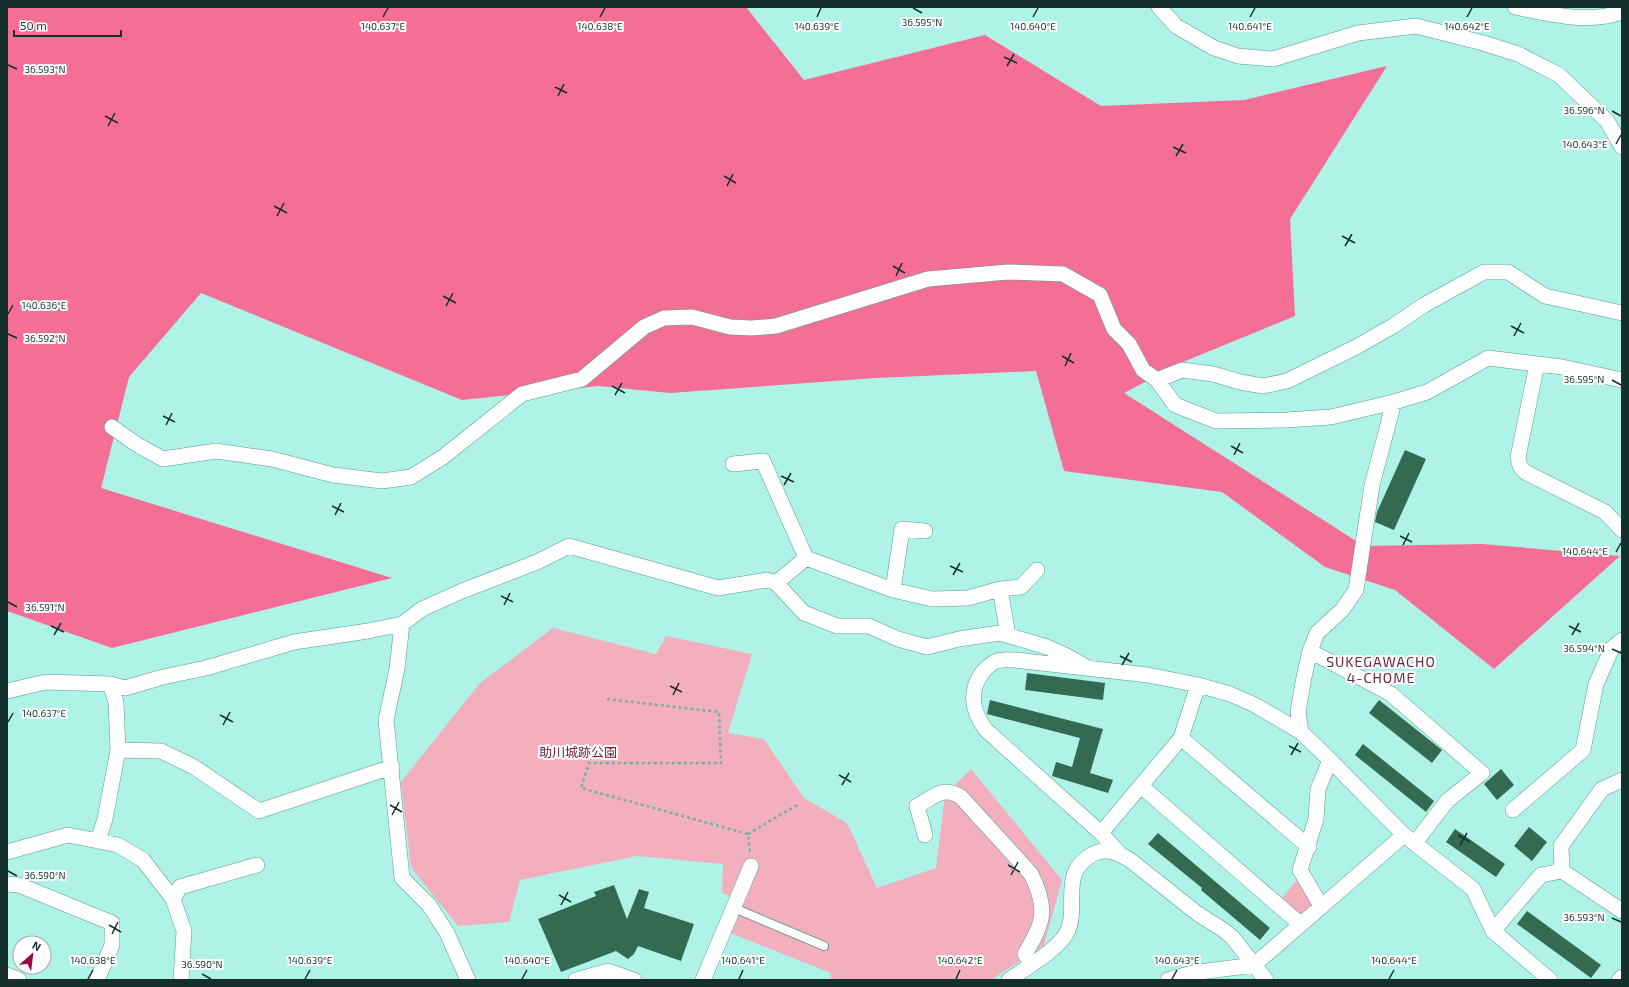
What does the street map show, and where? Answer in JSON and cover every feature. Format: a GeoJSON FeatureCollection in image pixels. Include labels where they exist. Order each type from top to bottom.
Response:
{"type":"FeatureCollection","features":[{"type":"Feature","properties":{"kind":"street"},"geometry":{"type":"LineString","coordinates":[[1159,7],[1176,26],[1214,48],[1238,56],[1273,59],[1358,33],[1416,26],[1483,43],[1518,54],[1559,75],[1607,121],[1622,147]]}},
{"type":"Feature","properties":{"kind":"street"},"geometry":{"type":"LineString","coordinates":[[1515,7],[1572,16],[1599,17],[1622,12]]}},
{"type":"Feature","properties":{"kind":"street"},"geometry":{"type":"LineString","coordinates":[[112,427],[136,444],[163,459],[216,450],[272,459],[333,475],[382,481],[411,477],[443,457],[522,394],[582,379],[644,326],[664,318],[692,317],[730,327],[752,328],[776,326],[928,279],[1008,272],[1063,274],[1100,295],[1114,329],[1129,344],[1143,370],[1157,380],[1175,405],[1216,421],[1286,420],[1331,417],[1394,402],[1427,392],[1488,358],[1562,367],[1622,380]]}},
{"type":"Feature","properties":{"kind":"street"},"geometry":{"type":"LineString","coordinates":[[1157,380],[1182,370],[1214,374],[1240,382],[1264,386],[1287,381],[1356,347],[1393,326],[1424,305],[1484,272],[1508,272],[1545,296],[1622,313]]}},
{"type":"Feature","properties":{"kind":"street"},"geometry":{"type":"LineString","coordinates":[[1537,364],[1518,457],[1520,466],[1525,472],[1605,512],[1622,530]]}},
{"type":"Feature","properties":{"kind":"street"},"geometry":{"type":"LineString","coordinates":[[1301,732],[1298,712],[1310,651],[1317,634],[1342,610],[1356,590],[1372,485],[1394,402]]}},
{"type":"Feature","properties":{"kind":"street"},"geometry":{"type":"LineString","coordinates":[[733,464],[763,461],[806,558],[892,590],[932,599],[968,598],[1000,589],[1021,587],[1037,570]]}},
{"type":"Feature","properties":{"kind":"street"},"geometry":{"type":"LineString","coordinates":[[892,590],[902,529],[925,531]]}},
{"type":"Feature","properties":{"kind":"street"},"geometry":{"type":"LineString","coordinates":[[7,691],[46,682],[110,684],[125,688],[163,677],[206,668],[294,642],[368,631],[402,624],[422,609],[462,591],[537,562],[569,546],[718,588],[767,580],[776,583],[804,613],[837,626],[869,626],[898,639],[927,647],[959,639],[1000,633],[1047,647],[1068,656],[1088,668]]}},
{"type":"Feature","properties":{"kind":"street"},"geometry":{"type":"LineString","coordinates":[[776,583],[806,558]]}},
{"type":"Feature","properties":{"kind":"street"},"geometry":{"type":"LineString","coordinates":[[1000,589],[1008,635]]}},
{"type":"Feature","properties":{"kind":"street"},"geometry":{"type":"LineString","coordinates":[[402,624],[397,669],[386,720],[392,766],[402,878],[429,905],[447,933],[468,980]]}},
{"type":"Feature","properties":{"kind":"street"},"geometry":{"type":"LineString","coordinates":[[1513,810],[1583,750],[1596,684],[1612,648],[1622,640]]}},
{"type":"Feature","properties":{"kind":"street"},"geometry":{"type":"LineString","coordinates":[[1168,980],[1192,973],[1254,965],[1322,906],[1409,839],[1447,801],[1482,773],[1391,694],[1310,651]]}},
{"type":"Feature","properties":{"kind":"street"},"geometry":{"type":"LineString","coordinates":[[1266,980],[1232,937],[1198,914],[1120,854],[1101,833],[986,730],[978,719],[973,706],[973,692],[978,679],[986,668],[997,660],[1015,660],[1148,675],[1198,685],[1230,694],[1255,705],[1301,732],[1409,839],[1473,889],[1493,931],[1550,980]]}},
{"type":"Feature","properties":{"kind":"street"},"geometry":{"type":"LineString","coordinates":[[98,841],[105,819],[118,750],[116,702],[110,684]]}},
{"type":"Feature","properties":{"kind":"street"},"geometry":{"type":"LineString","coordinates":[[1101,833],[1181,738],[1198,685]]}},
{"type":"Feature","properties":{"kind":"street"},"geometry":{"type":"LineString","coordinates":[[1181,738],[1309,847]]}},
{"type":"Feature","properties":{"kind":"street"},"geometry":{"type":"LineString","coordinates":[[118,750],[160,751],[194,767],[259,811],[392,766]]}},
{"type":"Feature","properties":{"kind":"street"},"geometry":{"type":"LineString","coordinates":[[1322,906],[1300,870],[1309,847],[1316,819],[1318,789],[1330,760]]}},
{"type":"Feature","properties":{"kind":"street"},"geometry":{"type":"LineString","coordinates":[[1562,871],[1562,846],[1602,789],[1622,780]]}},
{"type":"Feature","properties":{"kind":"street"},"geometry":{"type":"LineString","coordinates":[[1141,786],[1300,924]]}},
{"type":"Feature","properties":{"kind":"street"},"geometry":{"type":"LineString","coordinates":[[925,836],[917,806],[943,792],[953,792],[961,797],[1031,874],[1037,885],[1042,912],[1041,921],[1025,954],[1031,964]]}},
{"type":"Feature","properties":{"kind":"street"},"geometry":{"type":"LineString","coordinates":[[7,852],[68,835],[118,845],[143,860],[173,899],[184,931],[181,980]]}},
{"type":"Feature","properties":{"kind":"street"},"geometry":{"type":"LineString","coordinates":[[1009,980],[1054,947],[1066,934],[1070,924],[1071,889],[1074,875],[1080,865],[1087,858],[1096,853],[1109,851],[1120,854]]}},
{"type":"Feature","properties":{"kind":"street"},"geometry":{"type":"LineString","coordinates":[[173,899],[180,887],[257,865]]}},
{"type":"Feature","properties":{"kind":"street"},"geometry":{"type":"LineString","coordinates":[[703,980],[751,866]]}},
{"type":"Feature","properties":{"kind":"street"},"geometry":{"type":"LineString","coordinates":[[1493,931],[1541,875],[1562,871],[1622,911]]}},
{"type":"Feature","properties":{"kind":"street"},"geometry":{"type":"LineString","coordinates":[[7,884],[19,885],[112,923],[112,945],[97,980]]}},
{"type":"Feature","properties":{"kind":"street"},"geometry":{"type":"LineString","coordinates":[[576,980],[608,971],[634,980]]}},
{"type":"Feature","properties":{"kind":"street"},"geometry":{"type":"LineString","coordinates":[[7,975],[19,980]]}},
{"type":"Feature","properties":{"kind":"street"},"geometry":{"type":"LineString","coordinates":[[1619,980],[1622,977]]}},
{"type":"Feature","properties":{"kind":"lane"},"geometry":{"type":"LineString","coordinates":[[734,908],[824,946]]}},
{"type":"Feature","properties":{"kind":"path"},"geometry":{"type":"LineString","coordinates":[[607,699],[719,712],[721,763],[589,763],[581,788],[748,834],[797,805]]}},
{"type":"Feature","properties":{"kind":"path"},"geometry":{"type":"LineString","coordinates":[[748,834],[751,866]]}},
{"type":"Feature","properties":{"kind":"green space","name":"助川城跡公園"},"geometry":{"type":"Polygon","coordinates":[[[553,628],[656,654],[666,636],[752,654],[728,733],[764,739],[804,798],[847,823],[877,888],[936,868],[945,795],[971,769],[1062,880],[1044,945],[991,980],[830,980],[831,973],[718,928],[732,897],[722,893],[723,864],[637,856],[520,880],[509,922],[458,926],[411,868],[401,782],[480,683],[553,628]]]}},
{"type":"Feature","properties":{"kind":"green space"},"geometry":{"type":"Polygon","coordinates":[[[1301,875],[1319,906],[1300,923],[1278,903],[1301,875]]]}},
{"type":"Feature","properties":{"kind":"shaded area"},"geometry":{"type":"Polygon","coordinates":[[[7,7],[746,7],[804,80],[985,35],[1101,106],[1244,100],[1387,66],[1290,219],[1295,316],[1183,362],[1124,393],[1364,546],[1482,544],[1620,556],[1494,669],[1395,590],[1325,567],[1222,492],[1064,471],[1036,371],[876,378],[670,393],[599,386],[462,400],[201,293],[129,377],[101,488],[392,578],[112,648],[7,611],[7,7]]]}},
{"type":"Feature","properties":{"kind":"building"},"geometry":{"type":"Polygon","coordinates":[[[1405,450],[1426,459],[1394,530],[1375,522],[1377,512],[1405,450]]]}},
{"type":"Feature","properties":{"kind":"building"},"geometry":{"type":"Polygon","coordinates":[[[1027,673],[1105,683],[1103,700],[1025,690],[1027,673]]]}},
{"type":"Feature","properties":{"kind":"building"},"geometry":{"type":"Polygon","coordinates":[[[990,700],[1103,729],[1090,773],[1113,780],[1108,793],[1052,776],[1056,762],[1072,767],[1080,738],[987,714],[990,700]]]}},
{"type":"Feature","properties":{"kind":"building"},"geometry":{"type":"Polygon","coordinates":[[[1379,700],[1442,750],[1432,763],[1369,713],[1379,700]]]}},
{"type":"Feature","properties":{"kind":"building"},"geometry":{"type":"Polygon","coordinates":[[[1363,744],[1434,801],[1426,812],[1355,755],[1363,744]]]}},
{"type":"Feature","properties":{"kind":"building"},"geometry":{"type":"Polygon","coordinates":[[[1501,769],[1514,785],[1497,800],[1484,784],[1501,769]]]}},
{"type":"Feature","properties":{"kind":"building"},"geometry":{"type":"Polygon","coordinates":[[[1529,827],[1547,842],[1532,861],[1514,846],[1529,827]]]}},
{"type":"Feature","properties":{"kind":"building"},"geometry":{"type":"Polygon","coordinates":[[[1455,829],[1505,864],[1496,877],[1446,842],[1455,829]]]}},
{"type":"Feature","properties":{"kind":"building"},"geometry":{"type":"Polygon","coordinates":[[[1158,833],[1270,928],[1260,940],[1201,890],[1202,888],[1148,844],[1158,833]]]}},
{"type":"Feature","properties":{"kind":"building"},"geometry":{"type":"Polygon","coordinates":[[[614,885],[627,919],[639,889],[649,892],[644,908],[694,924],[681,961],[638,946],[634,954],[628,959],[616,951],[561,972],[538,919],[596,896],[594,892],[614,885]]]}},
{"type":"Feature","properties":{"kind":"building"},"geometry":{"type":"Polygon","coordinates":[[[1527,911],[1601,965],[1591,978],[1517,924],[1527,911]]]}},
{"type":"Feature","properties":{"kind":"district","name":"SUKEGAWACHO 4-CHOME"},"geometry":{"type":"Point","coordinates":[1381,670]}}]}
